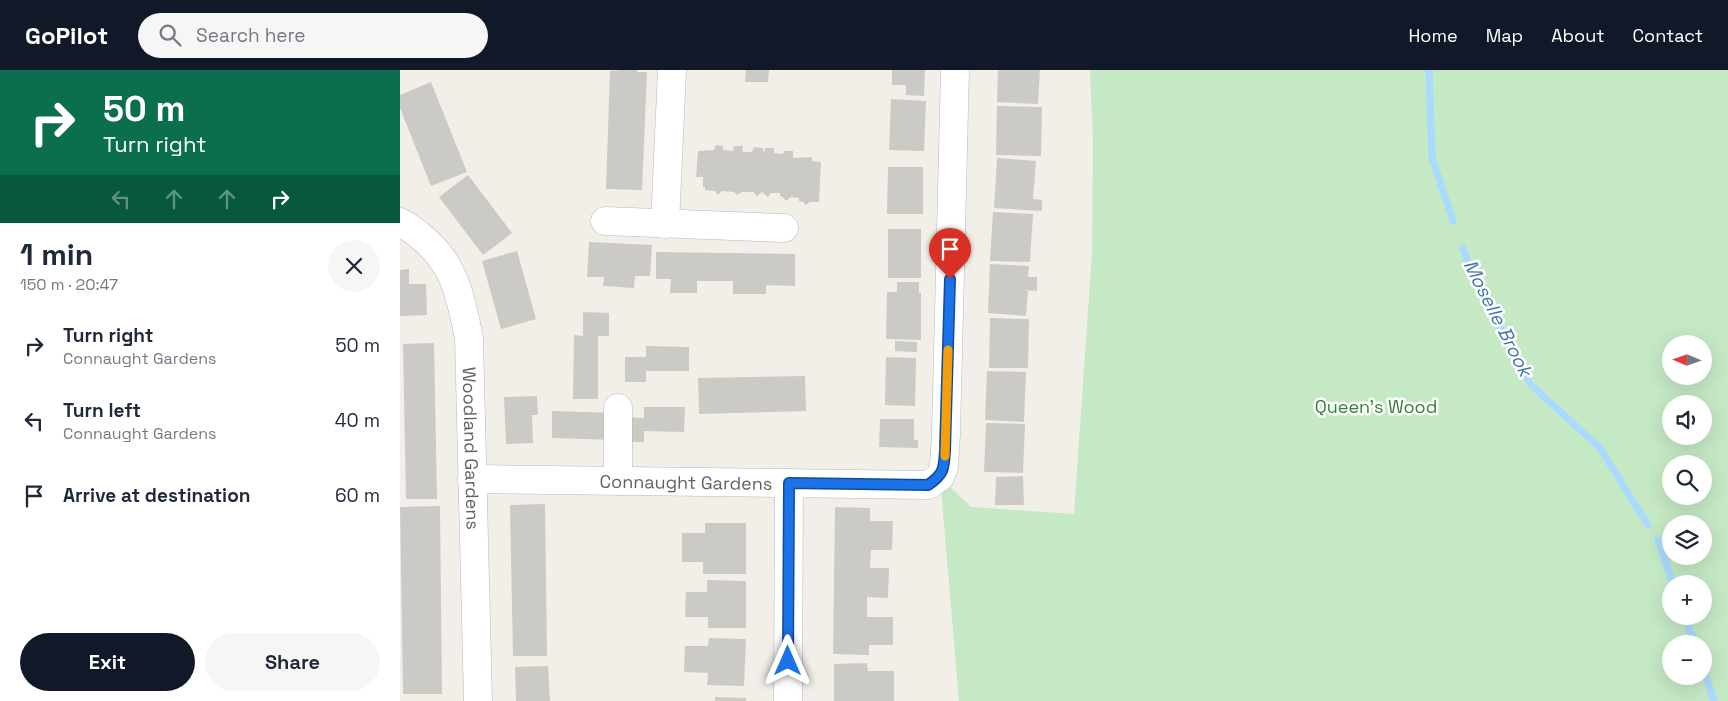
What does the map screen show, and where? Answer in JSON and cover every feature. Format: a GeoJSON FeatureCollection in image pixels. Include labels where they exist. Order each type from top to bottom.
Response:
{"type":"FeatureCollection","features":[{"type":"Feature","properties":{"kind":"street"},"geometry":{"type":"LineString","coordinates":[[665,224],[672,70]]}},
{"type":"Feature","properties":{"kind":"street","name":"Connaught Gardens"},"geometry":{"type":"LineString","coordinates":[[472,479],[928,485],[940,477],[944,467],[946,434],[955,70]]}},
{"type":"Feature","properties":{"kind":"street"},"geometry":{"type":"LineString","coordinates":[[605,221],[784,228]]}},
{"type":"Feature","properties":{"kind":"street","name":"Woodland Gardens"},"geometry":{"type":"LineString","coordinates":[[400,222],[430,244],[448,266],[461,299],[469,338],[478,701]]}},
{"type":"Feature","properties":{"kind":"street"},"geometry":{"type":"LineString","coordinates":[[618,408],[618,481]]}},
{"type":"Feature","properties":{"kind":"street"},"geometry":{"type":"LineString","coordinates":[[788,701],[789,483]]}},
{"type":"Feature","properties":{"kind":"green space","name":"Queen’s Wood"},"geometry":{"type":"Polygon","coordinates":[[[1090,70],[1728,70],[1728,701],[959,701],[940,477],[971,507],[1074,514],[1092,253],[1093,140],[1090,70]]]}},
{"type":"Feature","properties":{"kind":"building"},"geometry":{"type":"Polygon","coordinates":[[[746,70],[769,70],[768,82],[745,82],[746,70]]]}},
{"type":"Feature","properties":{"kind":"building"},"geometry":{"type":"Polygon","coordinates":[[[892,70],[925,70],[924,96],[906,95],[906,85],[892,85],[892,70]]]}},
{"type":"Feature","properties":{"kind":"building"},"geometry":{"type":"Polygon","coordinates":[[[998,70],[1040,70],[1038,104],[997,102],[998,70]]]}},
{"type":"Feature","properties":{"kind":"building"},"geometry":{"type":"Polygon","coordinates":[[[610,71],[647,72],[642,190],[606,189],[610,71]]]}},
{"type":"Feature","properties":{"kind":"building"},"geometry":{"type":"Polygon","coordinates":[[[431,82],[467,172],[431,186],[400,108],[400,95],[431,82]]]}},
{"type":"Feature","properties":{"kind":"building"},"geometry":{"type":"Polygon","coordinates":[[[891,99],[926,101],[924,151],[889,150],[891,99]]]}},
{"type":"Feature","properties":{"kind":"building"},"geometry":{"type":"Polygon","coordinates":[[[997,106],[1042,107],[1041,156],[996,155],[997,106]]]}},
{"type":"Feature","properties":{"kind":"building"},"geometry":{"type":"Polygon","coordinates":[[[716,145],[723,146],[723,150],[733,151],[734,146],[743,146],[742,151],[744,152],[752,152],[754,147],[763,148],[763,152],[765,148],[774,148],[774,153],[781,154],[784,151],[793,151],[793,158],[812,157],[812,161],[821,162],[819,202],[810,202],[806,205],[799,201],[799,198],[791,197],[786,201],[780,196],[780,193],[771,193],[768,197],[762,192],[757,196],[753,192],[742,192],[737,195],[734,192],[722,191],[718,195],[715,191],[705,190],[705,187],[703,187],[703,177],[696,177],[698,151],[714,150],[716,145]]]}},
{"type":"Feature","properties":{"kind":"building"},"geometry":{"type":"Polygon","coordinates":[[[997,158],[1036,161],[1033,199],[1042,200],[1042,211],[994,208],[997,158]]]}},
{"type":"Feature","properties":{"kind":"building"},"geometry":{"type":"Polygon","coordinates":[[[888,167],[923,167],[923,214],[887,214],[888,167]]]}},
{"type":"Feature","properties":{"kind":"building"},"geometry":{"type":"Polygon","coordinates":[[[468,175],[512,233],[483,255],[439,197],[468,175]]]}},
{"type":"Feature","properties":{"kind":"building"},"geometry":{"type":"Polygon","coordinates":[[[993,212],[1033,214],[1030,262],[990,261],[993,212]]]}},
{"type":"Feature","properties":{"kind":"building"},"geometry":{"type":"Polygon","coordinates":[[[888,229],[921,229],[921,278],[888,278],[888,229]]]}},
{"type":"Feature","properties":{"kind":"building"},"geometry":{"type":"Polygon","coordinates":[[[589,242],[652,245],[650,276],[635,276],[634,288],[603,286],[604,277],[587,277],[589,242]]]}},
{"type":"Feature","properties":{"kind":"building"},"geometry":{"type":"Polygon","coordinates":[[[517,251],[536,319],[501,329],[482,261],[517,251]]]}},
{"type":"Feature","properties":{"kind":"building"},"geometry":{"type":"Polygon","coordinates":[[[656,252],[795,254],[795,286],[766,285],[766,294],[733,294],[733,281],[697,281],[697,293],[670,293],[671,279],[656,279],[656,252]]]}},
{"type":"Feature","properties":{"kind":"building"},"geometry":{"type":"Polygon","coordinates":[[[990,264],[1029,266],[1028,277],[1037,277],[1037,291],[1022,290],[1028,291],[1026,316],[988,313],[990,264]]]}},
{"type":"Feature","properties":{"kind":"building"},"geometry":{"type":"Polygon","coordinates":[[[409,269],[409,284],[426,284],[427,315],[400,316],[400,270],[409,269]]]}},
{"type":"Feature","properties":{"kind":"building"},"geometry":{"type":"Polygon","coordinates":[[[897,282],[919,282],[919,293],[921,293],[921,340],[886,339],[887,292],[897,292],[897,282]]]}},
{"type":"Feature","properties":{"kind":"building"},"geometry":{"type":"Polygon","coordinates":[[[583,312],[609,313],[609,336],[598,336],[598,399],[573,399],[574,335],[583,336],[583,312]]]}},
{"type":"Feature","properties":{"kind":"building"},"geometry":{"type":"Polygon","coordinates":[[[990,318],[1029,319],[1028,368],[989,368],[990,318]]]}},
{"type":"Feature","properties":{"kind":"building"},"geometry":{"type":"Polygon","coordinates":[[[895,341],[917,342],[917,352],[895,351],[895,341]]]}},
{"type":"Feature","properties":{"kind":"building"},"geometry":{"type":"Polygon","coordinates":[[[434,343],[437,499],[406,499],[403,344],[434,343]]]}},
{"type":"Feature","properties":{"kind":"building"},"geometry":{"type":"Polygon","coordinates":[[[646,346],[689,347],[689,371],[646,371],[646,382],[625,382],[625,357],[646,357],[646,346]]]}},
{"type":"Feature","properties":{"kind":"building"},"geometry":{"type":"Polygon","coordinates":[[[886,357],[916,358],[915,406],[885,405],[886,357]]]}},
{"type":"Feature","properties":{"kind":"building"},"geometry":{"type":"Polygon","coordinates":[[[987,371],[1026,372],[1024,422],[985,420],[987,371]]]}},
{"type":"Feature","properties":{"kind":"building"},"geometry":{"type":"Polygon","coordinates":[[[805,376],[806,411],[699,414],[698,378],[805,376]]]}},
{"type":"Feature","properties":{"kind":"building"},"geometry":{"type":"Polygon","coordinates":[[[537,396],[538,415],[532,415],[533,443],[506,444],[504,397],[537,396]]]}},
{"type":"Feature","properties":{"kind":"building"},"geometry":{"type":"Polygon","coordinates":[[[644,407],[685,407],[684,432],[644,431],[644,442],[623,442],[624,417],[644,418],[644,407]]]}},
{"type":"Feature","properties":{"kind":"building"},"geometry":{"type":"Polygon","coordinates":[[[552,411],[615,413],[614,440],[552,438],[552,411]]]}},
{"type":"Feature","properties":{"kind":"building"},"geometry":{"type":"Polygon","coordinates":[[[880,419],[914,419],[914,440],[918,440],[918,448],[879,447],[880,419]]]}},
{"type":"Feature","properties":{"kind":"building"},"geometry":{"type":"Polygon","coordinates":[[[986,423],[1025,424],[1023,473],[984,472],[986,423]]]}},
{"type":"Feature","properties":{"kind":"building"},"geometry":{"type":"Polygon","coordinates":[[[1023,476],[1024,505],[995,505],[996,477],[1023,476]]]}},
{"type":"Feature","properties":{"kind":"building"},"geometry":{"type":"Polygon","coordinates":[[[545,504],[547,656],[513,656],[510,505],[545,504]]]}},
{"type":"Feature","properties":{"kind":"building"},"geometry":{"type":"Polygon","coordinates":[[[440,506],[442,694],[403,694],[400,507],[440,506]]]}},
{"type":"Feature","properties":{"kind":"building"},"geometry":{"type":"Polygon","coordinates":[[[835,507],[870,508],[870,521],[893,521],[892,550],[871,550],[870,568],[889,568],[888,598],[867,597],[867,617],[893,617],[893,645],[869,645],[869,655],[833,654],[835,507]]]}},
{"type":"Feature","properties":{"kind":"building"},"geometry":{"type":"Polygon","coordinates":[[[705,523],[746,523],[746,574],[703,574],[703,562],[682,562],[682,533],[705,533],[705,523]]]}},
{"type":"Feature","properties":{"kind":"building"},"geometry":{"type":"Polygon","coordinates":[[[707,580],[746,581],[746,628],[708,628],[708,617],[685,617],[686,592],[707,592],[707,580]]]}},
{"type":"Feature","properties":{"kind":"building"},"geometry":{"type":"Polygon","coordinates":[[[709,638],[746,639],[744,686],[707,685],[708,673],[684,672],[685,646],[708,646],[709,638]]]}},
{"type":"Feature","properties":{"kind":"building"},"geometry":{"type":"Polygon","coordinates":[[[867,663],[868,671],[894,671],[894,701],[834,701],[834,664],[867,663]]]}},
{"type":"Feature","properties":{"kind":"building"},"geometry":{"type":"Polygon","coordinates":[[[548,666],[550,701],[516,701],[515,667],[548,666]]]}},
{"type":"Feature","properties":{"kind":"building"},"geometry":{"type":"Polygon","coordinates":[[[715,697],[746,698],[746,701],[715,701],[715,697]]]}},
{"type":"Feature","properties":{"kind":"waterway","name":"Moselle Brook"},"geometry":{"type":"LineString","coordinates":[[1429,70],[1432,158],[1453,221]]}},
{"type":"Feature","properties":{"kind":"waterway","name":"Moselle Brook"},"geometry":{"type":"LineString","coordinates":[[1463,248],[1473,278],[1531,385],[1600,448],[1648,525]]}},
{"type":"Feature","properties":{"kind":"waterway","name":"Moselle Brook"},"geometry":{"type":"LineString","coordinates":[[1658,540],[1670,575]]}},
{"type":"Feature","properties":{"kind":"waterway","name":"Moselle Brook"},"geometry":{"type":"LineString","coordinates":[[1688,625],[1692,635]]}},
{"type":"Feature","properties":{"kind":"waterway","name":"Moselle Brook"},"geometry":{"type":"LineString","coordinates":[[1709,685],[1714,701]]}},
{"type":"Feature","properties":{"kind":"slow traffic"},"geometry":{"type":"LineString","coordinates":[[945,456],[948,350]]}},
{"type":"Feature","properties":{"kind":"route"},"geometry":{"type":"LineString","coordinates":[[788,661],[789,483],[928,485],[940,477],[944,467],[945,450],[950,279]]}}]}
